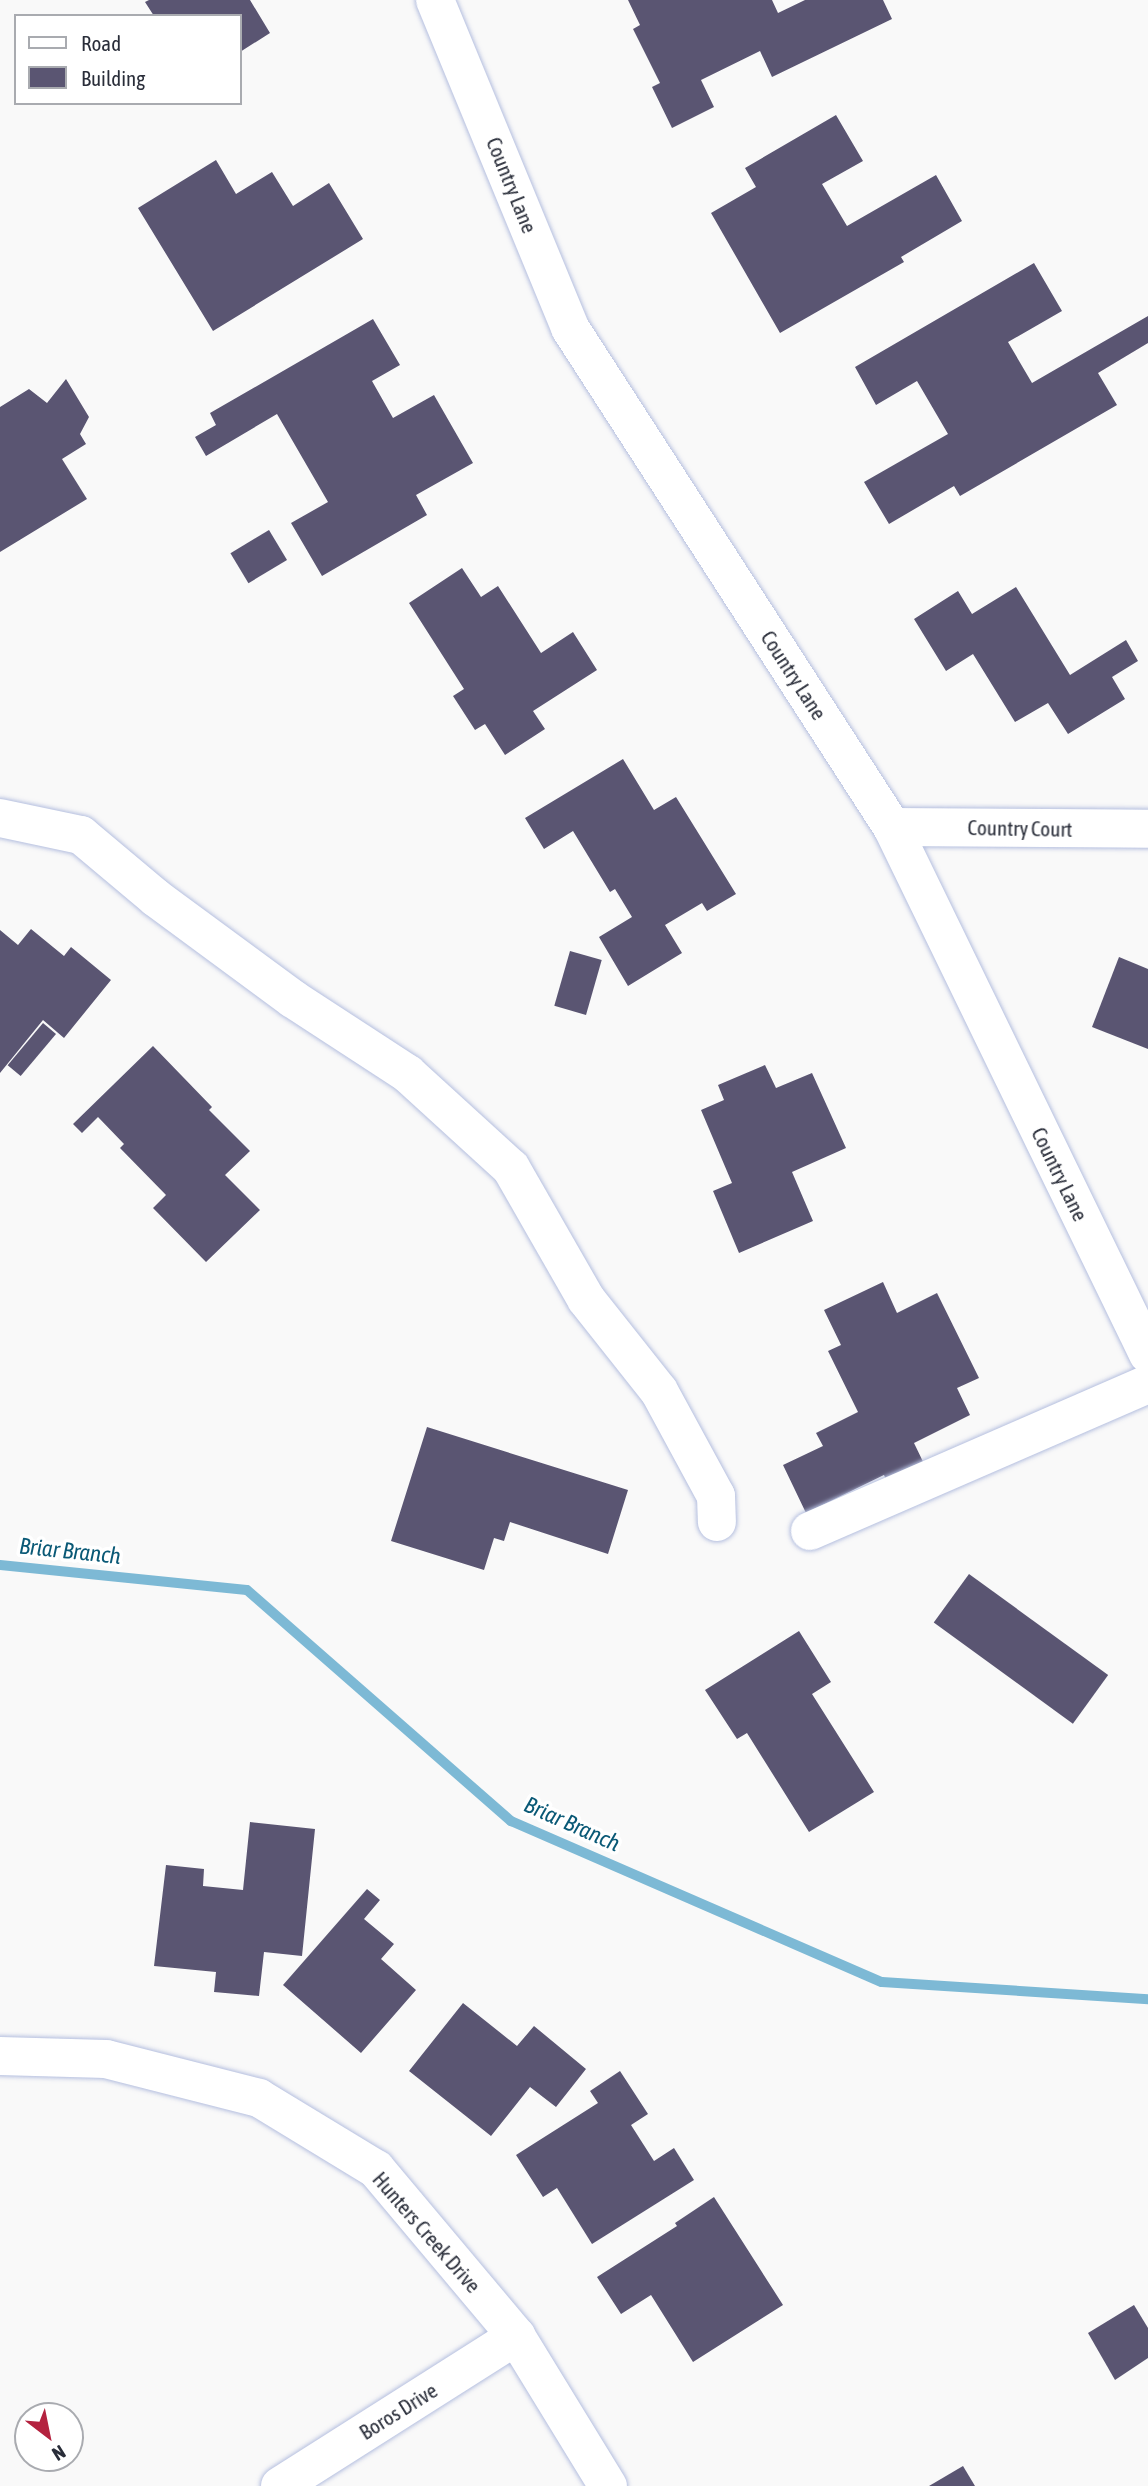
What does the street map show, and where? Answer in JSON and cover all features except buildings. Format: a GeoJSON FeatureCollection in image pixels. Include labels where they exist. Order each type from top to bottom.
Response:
{"type":"FeatureCollection","features":[{"type":"Feature","properties":{"kind":"street","name":"Country Lane"},"geometry":{"type":"LineString","coordinates":[[436,0],[570,328],[892,827],[1148,1354]]}},
{"type":"Feature","properties":{"kind":"street"},"geometry":{"type":"LineString","coordinates":[[0,818],[81,835],[156,898],[293,999],[408,1074],[511,1168],[586,1299],[659,1391],[716,1496],[717,1522]]}},
{"type":"Feature","properties":{"kind":"street","name":"Country Court"},"geometry":{"type":"LineString","coordinates":[[892,827],[1148,829]]}},
{"type":"Feature","properties":{"kind":"street"},"geometry":{"type":"LineString","coordinates":[[810,1531],[1148,1384]]}},
{"type":"Feature","properties":{"kind":"street","name":"Hunters Creek Drive"},"geometry":{"type":"LineString","coordinates":[[0,2056],[106,2059],[259,2098],[376,2169],[516,2336],[608,2486]]}},
{"type":"Feature","properties":{"kind":"street","name":"Boros Drive"},"geometry":{"type":"LineString","coordinates":[[280,2486],[516,2336]]}},
{"type":"Feature","properties":{"kind":"waterway","name":"Briar Branch"},"geometry":{"type":"LineString","coordinates":[[0,1565],[247,1590],[511,1821],[882,1982],[1148,1999]]}}]}
